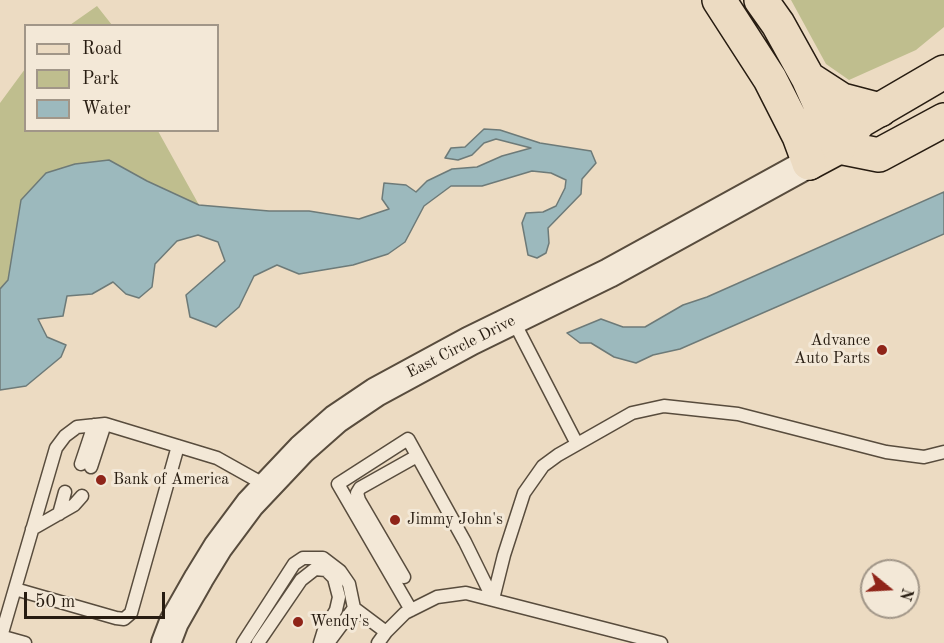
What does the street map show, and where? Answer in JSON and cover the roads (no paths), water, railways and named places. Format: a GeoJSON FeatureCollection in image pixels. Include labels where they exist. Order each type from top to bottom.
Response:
{"type":"FeatureCollection","features":[{"type":"Feature","properties":{"kind":"main road"},"geometry":{"type":"LineString","coordinates":[[719,0],[770,79],[799,136],[809,163]]}},
{"type":"Feature","properties":{"kind":"main road"},"geometry":{"type":"LineString","coordinates":[[761,0],[778,24],[808,78],[839,147],[879,155],[944,120]]}},
{"type":"Feature","properties":{"kind":"main road","name":"East Circle Drive"},"geometry":{"type":"LineString","coordinates":[[809,163],[839,147],[860,121],[944,72]]}},
{"type":"Feature","properties":{"kind":"main road"},"geometry":{"type":"LineString","coordinates":[[808,78],[842,100],[879,110]]}},
{"type":"Feature","properties":{"kind":"street","name":"East Circle Drive"},"geometry":{"type":"LineString","coordinates":[[166,643],[174,622],[218,547],[250,504],[302,449],[336,419],[376,392],[471,341],[609,273],[809,163]]}},
{"type":"Feature","properties":{"kind":"lane"},"geometry":{"type":"LineString","coordinates":[[513,320],[577,444]]}},
{"type":"Feature","properties":{"kind":"lane"},"geometry":{"type":"LineString","coordinates":[[493,599],[524,493],[543,466],[632,413],[664,406],[738,414],[886,452],[924,457],[944,452]]}},
{"type":"Feature","properties":{"kind":"lane"},"geometry":{"type":"LineString","coordinates":[[25,643],[0,638],[56,448],[65,436],[77,427],[95,425],[217,458],[267,486]]}},
{"type":"Feature","properties":{"kind":"lane"},"geometry":{"type":"LineString","coordinates":[[95,425],[82,465],[95,425]]}},
{"type":"Feature","properties":{"kind":"lane"},"geometry":{"type":"LineString","coordinates":[[411,610],[338,484],[408,439],[465,542],[493,599]]}},
{"type":"Feature","properties":{"kind":"lane"},"geometry":{"type":"LineString","coordinates":[[15,589],[116,618],[124,619],[131,614],[178,446]]}},
{"type":"Feature","properties":{"kind":"lane"},"geometry":{"type":"LineString","coordinates":[[404,577],[357,493],[360,488],[417,456]]}},
{"type":"Feature","properties":{"kind":"lane"},"geometry":{"type":"LineString","coordinates":[[32,529],[74,505],[73,494]]}},
{"type":"Feature","properties":{"kind":"lane"},"geometry":{"type":"LineString","coordinates":[[243,643],[294,564],[303,558],[323,558],[340,571],[349,584],[354,608],[386,632]]}},
{"type":"Feature","properties":{"kind":"lane"},"geometry":{"type":"LineString","coordinates":[[258,643],[302,580],[315,569],[326,570],[334,578],[339,597],[336,610],[324,630],[320,643]]}},
{"type":"Feature","properties":{"kind":"lane"},"geometry":{"type":"LineString","coordinates":[[378,643],[405,613],[436,597],[466,593],[662,643]]}},
{"type":"Feature","properties":{"kind":"lane"},"geometry":{"type":"LineString","coordinates":[[328,643],[354,608]]}},
{"type":"Feature","properties":{"kind":"water"},"geometry":{"type":"Polygon","coordinates":[[[484,129],[500,130],[540,143],[591,151],[596,163],[582,179],[581,194],[548,228],[549,243],[546,253],[537,258],[528,255],[522,223],[526,213],[543,212],[556,206],[565,188],[566,180],[551,173],[532,171],[482,186],[451,186],[424,206],[405,242],[388,254],[353,265],[299,274],[277,265],[254,276],[239,307],[216,327],[190,317],[186,295],[225,261],[218,242],[198,235],[177,241],[155,264],[152,287],[139,298],[126,294],[113,282],[92,294],[67,296],[63,316],[38,319],[47,337],[66,345],[61,357],[26,386],[0,390],[0,289],[8,280],[21,200],[46,173],[75,164],[109,160],[199,205],[269,211],[309,211],[359,219],[389,209],[382,199],[384,183],[406,185],[416,192],[427,181],[452,169],[477,167],[502,156],[531,148],[496,139],[484,143],[472,155],[458,160],[445,158],[451,148],[465,147],[484,129]]]}},
{"type":"Feature","properties":{"kind":"water"},"geometry":{"type":"Polygon","coordinates":[[[944,192],[944,234],[680,349],[653,355],[636,363],[614,357],[591,343],[580,343],[567,333],[601,319],[623,327],[645,327],[683,305],[707,297],[944,192]]]}},
{"type":"Feature","properties":{"kind":"place","name":"Advance Auto Parts"},"geometry":{"type":"Point","coordinates":[882,350]}},
{"type":"Feature","properties":{"kind":"place","name":"Bank of America"},"geometry":{"type":"Point","coordinates":[101,480]}},
{"type":"Feature","properties":{"kind":"place","name":"Jimmy John's"},"geometry":{"type":"Point","coordinates":[395,520]}},
{"type":"Feature","properties":{"kind":"place","name":"Wendy's"},"geometry":{"type":"Point","coordinates":[298,622]}}]}
